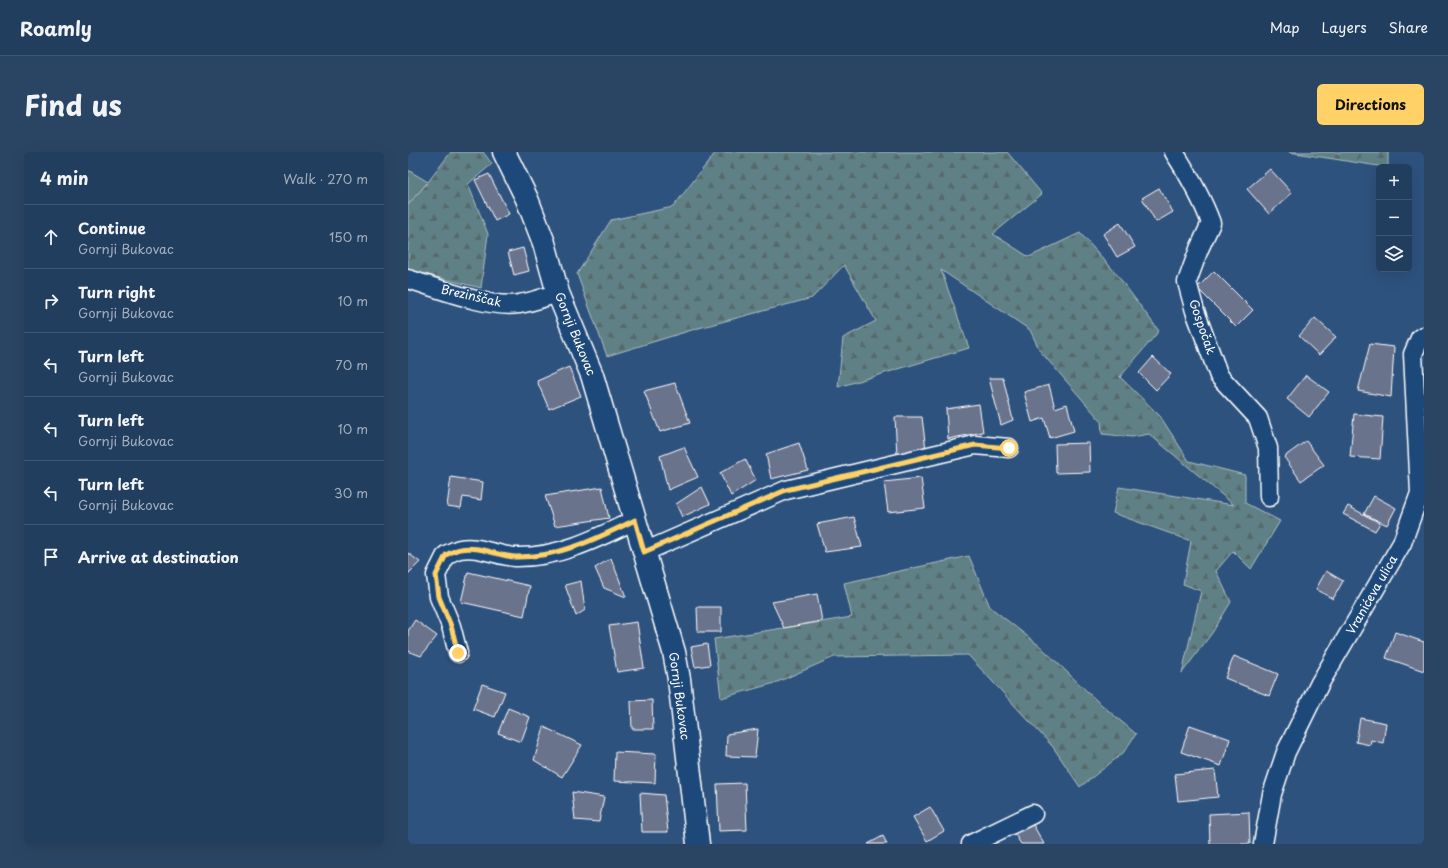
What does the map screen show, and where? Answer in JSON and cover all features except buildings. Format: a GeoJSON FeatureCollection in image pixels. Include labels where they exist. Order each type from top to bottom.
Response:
{"type":"FeatureCollection","features":[{"type":"Feature","properties":{"kind":"street","name":"Gornji Bukovac"},"geometry":{"type":"LineString","coordinates":[[504,152],[533,214],[544,243],[558,293],[592,375],[674,652],[679,679],[698,844]]}},
{"type":"Feature","properties":{"kind":"street","name":"Gospočak"},"geometry":{"type":"LineString","coordinates":[[1174,152],[1206,208],[1210,223],[1187,282],[1195,310],[1219,376],[1258,418],[1268,448],[1269,497]]}},
{"type":"Feature","properties":{"kind":"street","name":"Brezinščak"},"geometry":{"type":"LineString","coordinates":[[408,279],[467,298],[501,304],[518,304],[558,293]]}},
{"type":"Feature","properties":{"kind":"street","name":"Vranićeva ulica"},"geometry":{"type":"LineString","coordinates":[[1263,844],[1272,794],[1286,752],[1320,684],[1402,543],[1420,493],[1413,354],[1420,338],[1424,336]]}},
{"type":"Feature","properties":{"kind":"street"},"geometry":{"type":"LineString","coordinates":[[644,552],[786,490],[975,445],[1009,448]]}},
{"type":"Feature","properties":{"kind":"street"},"geometry":{"type":"LineString","coordinates":[[458,653],[451,626],[439,597],[436,575],[446,555],[460,549],[476,549],[514,557],[549,554],[589,542],[635,520]]}},
{"type":"Feature","properties":{"kind":"street"},"geometry":{"type":"LineString","coordinates":[[971,844],[1033,814]]}},
{"type":"Feature","properties":{"kind":"green space"},"geometry":{"type":"Polygon","coordinates":[[[451,152],[483,152],[492,164],[468,184],[488,234],[481,288],[408,270],[408,205],[451,152]]]}},
{"type":"Feature","properties":{"kind":"green space"},"geometry":{"type":"Polygon","coordinates":[[[716,152],[1007,152],[1042,194],[993,234],[1029,257],[1080,233],[1115,272],[1159,331],[1120,377],[1160,416],[1189,461],[1245,475],[1245,503],[1280,521],[1251,569],[1233,551],[1216,571],[1231,602],[1212,633],[1182,673],[1201,591],[1183,584],[1191,541],[1113,513],[1119,487],[1234,505],[1149,434],[1132,437],[1102,434],[1101,421],[1040,351],[1030,330],[941,270],[969,348],[838,387],[843,338],[876,321],[844,265],[812,298],[695,329],[607,356],[577,274],[611,220],[673,207],[716,152]]]}},
{"type":"Feature","properties":{"kind":"green space"},"geometry":{"type":"Polygon","coordinates":[[[1289,152],[1388,152],[1388,164],[1376,164],[1376,166],[1289,152]]]}},
{"type":"Feature","properties":{"kind":"green space"},"geometry":{"type":"Polygon","coordinates":[[[408,170],[428,182],[408,205],[408,170]]]}},
{"type":"Feature","properties":{"kind":"green space"},"geometry":{"type":"Polygon","coordinates":[[[969,556],[990,607],[1041,647],[1096,700],[1136,734],[1123,753],[1080,787],[1053,747],[968,655],[834,657],[775,683],[721,698],[714,639],[852,617],[844,583],[969,556]]]}},
{"type":"Feature","properties":{"kind":"route"},"geometry":{"type":"LineString","coordinates":[[458,653],[451,626],[439,597],[436,575],[446,555],[460,549],[476,549],[514,557],[549,554],[589,542],[635,520],[644,552],[786,490],[975,445],[1009,448]]}}]}
